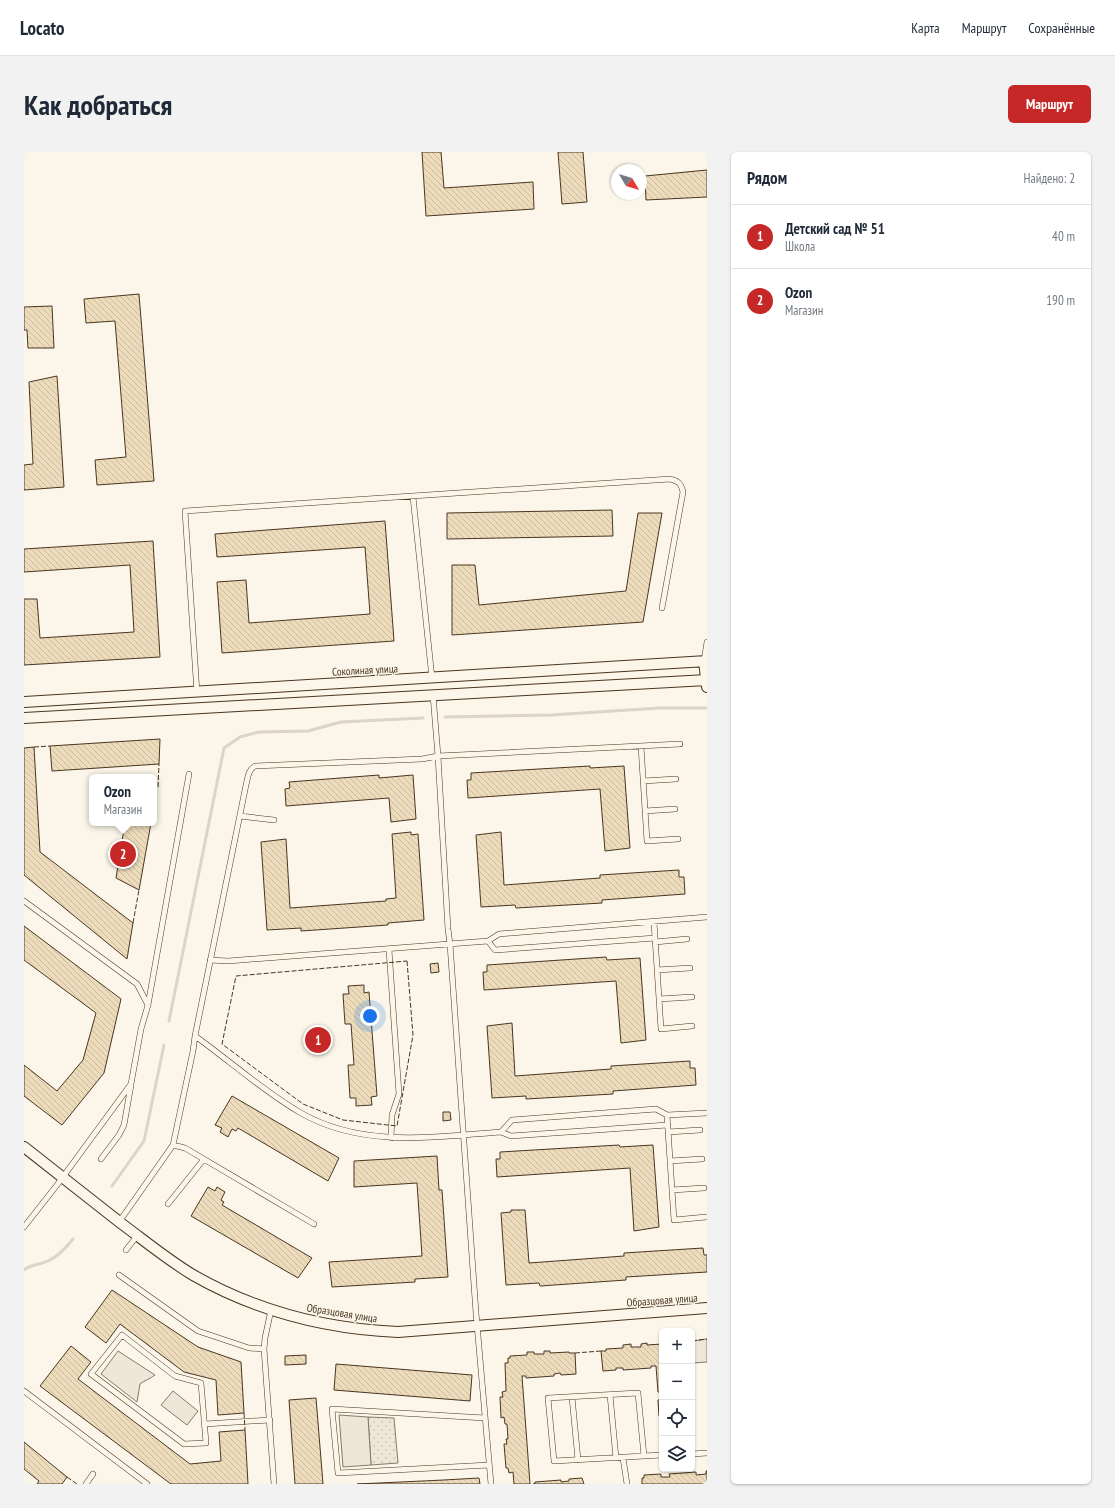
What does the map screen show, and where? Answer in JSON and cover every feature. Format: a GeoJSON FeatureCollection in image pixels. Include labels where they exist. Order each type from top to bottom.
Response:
{"type":"FeatureCollection","features":[{"type":"Feature","properties":{"kind":"street","name":"Соколиная улица"},"geometry":{"type":"LineString","coordinates":[[24,702],[197,693],[706,661]]}},
{"type":"Feature","properties":{"kind":"street"},"geometry":{"type":"LineString","coordinates":[[706,661],[707,687]]}},
{"type":"Feature","properties":{"kind":"street"},"geometry":{"type":"LineString","coordinates":[[432,678],[433,695]]}},
{"type":"Feature","properties":{"kind":"street"},"geometry":{"type":"LineString","coordinates":[[24,718],[707,680]]}},
{"type":"Feature","properties":{"kind":"street","name":"Образцовая улица"},"geometry":{"type":"LineString","coordinates":[[24,1147],[137,1236],[194,1275],[224,1291],[271,1310],[322,1324],[373,1331],[423,1331],[707,1308]]}},
{"type":"Feature","properties":{"kind":"lane"},"geometry":{"type":"LineString","coordinates":[[197,693],[185,511],[670,479],[678,481],[682,486],[683,492],[662,608]]}},
{"type":"Feature","properties":{"kind":"lane"},"geometry":{"type":"LineString","coordinates":[[413,497],[432,678]]}},
{"type":"Feature","properties":{"kind":"lane"},"geometry":{"type":"LineString","coordinates":[[706,661],[707,642]]}},
{"type":"Feature","properties":{"kind":"lane"},"geometry":{"type":"LineString","coordinates":[[433,695],[448,929],[490,1484]]}},
{"type":"Feature","properties":{"kind":"lane"},"geometry":{"type":"LineString","coordinates":[[119,1222],[173,1145],[249,771],[255,766],[422,759],[438,756],[680,744]]}},
{"type":"Feature","properties":{"kind":"lane"},"geometry":{"type":"LineString","coordinates":[[641,746],[647,841],[678,839]]}},
{"type":"Feature","properties":{"kind":"lane"},"geometry":{"type":"LineString","coordinates":[[101,1160],[119,1135],[124,1125],[141,1029],[148,1005],[189,774]]}},
{"type":"Feature","properties":{"kind":"lane"},"geometry":{"type":"LineString","coordinates":[[643,781],[676,779]]}},
{"type":"Feature","properties":{"kind":"lane"},"geometry":{"type":"LineString","coordinates":[[645,811],[675,809]]}},
{"type":"Feature","properties":{"kind":"lane"},"geometry":{"type":"LineString","coordinates":[[240,816],[274,820]]}},
{"type":"Feature","properties":{"kind":"lane"},"geometry":{"type":"LineString","coordinates":[[24,901],[137,984],[148,1005]]}},
{"type":"Feature","properties":{"kind":"lane"},"geometry":{"type":"LineString","coordinates":[[210,960],[228,961],[389,950],[488,941],[499,934],[707,917]]}},
{"type":"Feature","properties":{"kind":"lane"},"geometry":{"type":"LineString","coordinates":[[654,922],[661,1028],[692,1026]]}},
{"type":"Feature","properties":{"kind":"lane"},"geometry":{"type":"LineString","coordinates":[[488,941],[495,950],[687,939]]}},
{"type":"Feature","properties":{"kind":"lane"},"geometry":{"type":"LineString","coordinates":[[389,950],[399,1094],[392,1115],[391,1138]]}},
{"type":"Feature","properties":{"kind":"lane"},"geometry":{"type":"LineString","coordinates":[[657,970],[690,968]]}},
{"type":"Feature","properties":{"kind":"lane"},"geometry":{"type":"LineString","coordinates":[[659,1000],[692,997]]}},
{"type":"Feature","properties":{"kind":"lane"},"geometry":{"type":"LineString","coordinates":[[195,1036],[270,1093],[301,1113],[334,1128],[380,1138],[419,1138],[501,1132],[511,1136],[668,1125]]}},
{"type":"Feature","properties":{"kind":"lane"},"geometry":{"type":"LineString","coordinates":[[24,1227],[131,1084]]}},
{"type":"Feature","properties":{"kind":"lane"},"geometry":{"type":"LineString","coordinates":[[501,1132],[512,1120],[656,1109],[667,1115],[707,1113]]}},
{"type":"Feature","properties":{"kind":"lane"},"geometry":{"type":"LineString","coordinates":[[667,1115],[674,1220],[706,1218]]}},
{"type":"Feature","properties":{"kind":"lane"},"geometry":{"type":"LineString","coordinates":[[668,1132],[700,1130]]}},
{"type":"Feature","properties":{"kind":"lane"},"geometry":{"type":"LineString","coordinates":[[173,1145],[185,1148],[314,1224]]}},
{"type":"Feature","properties":{"kind":"lane"},"geometry":{"type":"LineString","coordinates":[[168,1204],[204,1159]]}},
{"type":"Feature","properties":{"kind":"lane"},"geometry":{"type":"LineString","coordinates":[[670,1161],[702,1159]]}},
{"type":"Feature","properties":{"kind":"lane"},"geometry":{"type":"LineString","coordinates":[[672,1190],[704,1188]]}},
{"type":"Feature","properties":{"kind":"lane"},"geometry":{"type":"LineString","coordinates":[[126,1250],[137,1236]]}},
{"type":"Feature","properties":{"kind":"lane"},"geometry":{"type":"LineString","coordinates":[[119,1275],[198,1331],[249,1348],[264,1349]]}},
{"type":"Feature","properties":{"kind":"lane"},"geometry":{"type":"LineString","coordinates":[[271,1310],[264,1349],[274,1484]]}},
{"type":"Feature","properties":{"kind":"lane"},"geometry":{"type":"LineString","coordinates":[[122,1335],[175,1376],[201,1383],[204,1424],[206,1442],[184,1444],[91,1374],[122,1335]]}},
{"type":"Feature","properties":{"kind":"lane"},"geometry":{"type":"LineString","coordinates":[[24,1391],[147,1484]]}},
{"type":"Feature","properties":{"kind":"lane"},"geometry":{"type":"LineString","coordinates":[[644,1456],[638,1393],[548,1398],[554,1461],[659,1455]]}},
{"type":"Feature","properties":{"kind":"lane"},"geometry":{"type":"LineString","coordinates":[[610,1395],[616,1458]]}},
{"type":"Feature","properties":{"kind":"lane"},"geometry":{"type":"LineString","coordinates":[[572,1397],[578,1460]]}},
{"type":"Feature","properties":{"kind":"lane"},"geometry":{"type":"LineString","coordinates":[[485,1418],[332,1409],[338,1473],[489,1465]]}},
{"type":"Feature","properties":{"kind":"lane"},"geometry":{"type":"LineString","coordinates":[[204,1424],[270,1420]]}},
{"type":"Feature","properties":{"kind":"lane"},"geometry":{"type":"LineString","coordinates":[[695,1454],[707,1453]]}},
{"type":"Feature","properties":{"kind":"lane"},"geometry":{"type":"LineString","coordinates":[[623,1458],[627,1484]]}},
{"type":"Feature","properties":{"kind":"lane"},"geometry":{"type":"LineString","coordinates":[[86,1484],[93,1474]]}},
{"type":"Feature","properties":{"kind":"shaded area"},"geometry":{"type":"Polygon","coordinates":[[[707,1339],[707,1362],[695,1363],[695,1341],[707,1339]]]}},
{"type":"Feature","properties":{"kind":"shaded area"},"geometry":{"type":"Polygon","coordinates":[[[118,1351],[155,1375],[140,1384],[137,1402],[101,1374],[118,1351]]]}},
{"type":"Feature","properties":{"kind":"shaded area"},"geometry":{"type":"Polygon","coordinates":[[[173,1391],[198,1411],[187,1425],[161,1405],[173,1391]]]}},
{"type":"Feature","properties":{"kind":"shaded area"},"geometry":{"type":"Polygon","coordinates":[[[339,1415],[368,1417],[371,1465],[343,1467],[339,1415]]]}},
{"type":"Feature","properties":{"kind":"shaded area"},"geometry":{"type":"Polygon","coordinates":[[[368,1417],[394,1418],[398,1463],[371,1465],[368,1417]]]}},
{"type":"Feature","properties":{"kind":"building"},"geometry":{"type":"Polygon","coordinates":[[[422,152],[441,152],[444,188],[533,182],[534,209],[426,216],[422,152]]]}},
{"type":"Feature","properties":{"kind":"building"},"geometry":{"type":"Polygon","coordinates":[[[558,152],[583,152],[587,202],[562,204],[558,152]]]}},
{"type":"Feature","properties":{"kind":"building"},"geometry":{"type":"Polygon","coordinates":[[[707,170],[707,197],[647,200],[647,176],[707,170]]]}},
{"type":"Feature","properties":{"kind":"building"},"geometry":{"type":"Polygon","coordinates":[[[139,294],[154,481],[97,485],[95,460],[126,457],[115,321],[86,323],[84,299],[139,294]]]}},
{"type":"Feature","properties":{"kind":"building"},"geometry":{"type":"Polygon","coordinates":[[[52,306],[54,348],[28,348],[27,330],[24,330],[24,307],[52,306]]]}},
{"type":"Feature","properties":{"kind":"building"},"geometry":{"type":"Polygon","coordinates":[[[57,376],[64,487],[24,490],[24,465],[33,464],[29,382],[57,376]]]}},
{"type":"Feature","properties":{"kind":"building"},"geometry":{"type":"Polygon","coordinates":[[[612,510],[613,536],[447,539],[447,513],[612,510]]]}},
{"type":"Feature","properties":{"kind":"building"},"geometry":{"type":"Polygon","coordinates":[[[638,513],[662,513],[643,622],[452,635],[452,565],[475,565],[479,605],[626,591],[638,513]]]}},
{"type":"Feature","properties":{"kind":"building"},"geometry":{"type":"Polygon","coordinates":[[[385,521],[394,641],[222,653],[217,582],[246,580],[249,623],[370,614],[365,547],[217,557],[215,534],[385,521]]]}},
{"type":"Feature","properties":{"kind":"building"},"geometry":{"type":"Polygon","coordinates":[[[153,541],[160,657],[24,665],[24,599],[37,599],[40,638],[134,632],[130,565],[24,572],[24,549],[153,541]]]}},
{"type":"Feature","properties":{"kind":"building"},"geometry":{"type":"Polygon","coordinates":[[[160,739],[159,764],[52,771],[50,746],[160,739]]]}},
{"type":"Feature","properties":{"kind":"building"},"geometry":{"type":"Polygon","coordinates":[[[34,747],[40,852],[133,923],[127,959],[24,875],[24,748],[34,747]]]}},
{"type":"Feature","properties":{"kind":"building"},"geometry":{"type":"Polygon","coordinates":[[[590,766],[590,768],[624,766],[630,848],[605,851],[600,789],[468,798],[467,780],[471,780],[471,773],[590,766]]]}},
{"type":"Feature","properties":{"kind":"building"},"geometry":{"type":"Polygon","coordinates":[[[379,775],[379,778],[413,775],[416,819],[391,822],[389,798],[286,806],[285,789],[290,788],[289,782],[379,775]]]}},
{"type":"Feature","properties":{"kind":"building"},"geometry":{"type":"Polygon","coordinates":[[[125,826],[150,826],[139,890],[116,878],[125,826]]]}},
{"type":"Feature","properties":{"kind":"building"},"geometry":{"type":"Polygon","coordinates":[[[411,832],[411,835],[418,834],[424,920],[388,923],[388,925],[301,931],[301,928],[267,930],[261,842],[286,839],[290,908],[386,901],[386,899],[396,898],[392,834],[411,832]]]}},
{"type":"Feature","properties":{"kind":"building"},"geometry":{"type":"Polygon","coordinates":[[[501,832],[504,885],[600,878],[600,875],[679,870],[679,877],[684,877],[685,894],[602,900],[602,903],[516,908],[515,905],[481,907],[476,835],[501,832]]]}},
{"type":"Feature","properties":{"kind":"building"},"geometry":{"type":"Polygon","coordinates":[[[24,926],[121,999],[104,1073],[62,1125],[24,1096],[24,1065],[57,1091],[83,1060],[96,1013],[24,960],[24,926]]]}},
{"type":"Feature","properties":{"kind":"building"},"geometry":{"type":"Polygon","coordinates":[[[606,957],[607,960],[640,958],[646,1040],[621,1043],[616,981],[484,990],[483,972],[487,972],[487,965],[606,957]]]}},
{"type":"Feature","properties":{"kind":"building"},"geometry":{"type":"Polygon","coordinates":[[[438,963],[439,972],[431,973],[430,964],[438,963]]]}},
{"type":"Feature","properties":{"kind":"building"},"geometry":{"type":"Polygon","coordinates":[[[364,985],[364,993],[369,992],[377,1096],[371,1097],[372,1105],[356,1106],[356,1098],[350,1098],[348,1065],[354,1065],[351,1024],[345,1024],[343,994],[349,994],[348,986],[364,985]]]}},
{"type":"Feature","properties":{"kind":"building"},"geometry":{"type":"Polygon","coordinates":[[[512,1023],[515,1076],[611,1069],[611,1066],[690,1061],[690,1068],[695,1068],[696,1085],[613,1091],[613,1094],[526,1099],[526,1096],[492,1098],[487,1026],[512,1023]]]}},
{"type":"Feature","properties":{"kind":"building"},"geometry":{"type":"Polygon","coordinates":[[[232,1096],[339,1158],[328,1181],[238,1128],[236,1131],[232,1129],[228,1137],[220,1132],[222,1128],[215,1125],[232,1096]]]}},
{"type":"Feature","properties":{"kind":"building"},"geometry":{"type":"Polygon","coordinates":[[[443,1112],[450,1112],[451,1120],[443,1121],[443,1112]]]}},
{"type":"Feature","properties":{"kind":"building"},"geometry":{"type":"Polygon","coordinates":[[[619,1145],[620,1147],[653,1145],[659,1227],[634,1231],[630,1168],[497,1177],[496,1159],[500,1159],[500,1152],[619,1145]]]}},
{"type":"Feature","properties":{"kind":"building"},"geometry":{"type":"Polygon","coordinates":[[[437,1156],[439,1190],[442,1190],[448,1277],[415,1279],[415,1282],[332,1287],[329,1262],[422,1256],[417,1183],[354,1187],[354,1161],[437,1156]]]}},
{"type":"Feature","properties":{"kind":"building"},"geometry":{"type":"Polygon","coordinates":[[[208,1187],[215,1191],[217,1187],[225,1192],[221,1200],[224,1202],[222,1205],[312,1258],[298,1278],[191,1216],[208,1187]]]}},
{"type":"Feature","properties":{"kind":"building"},"geometry":{"type":"Polygon","coordinates":[[[511,1210],[525,1210],[529,1263],[624,1256],[624,1253],[703,1248],[704,1255],[707,1255],[707,1272],[626,1277],[626,1280],[540,1286],[539,1283],[506,1285],[501,1213],[511,1212],[511,1210]]]}},
{"type":"Feature","properties":{"kind":"building"},"geometry":{"type":"Polygon","coordinates":[[[112,1290],[198,1347],[241,1362],[244,1413],[218,1415],[216,1380],[184,1372],[120,1324],[106,1343],[85,1327],[112,1290]]]}},
{"type":"Feature","properties":{"kind":"building"},"geometry":{"type":"Polygon","coordinates":[[[631,1344],[631,1347],[641,1347],[641,1344],[659,1344],[659,1392],[656,1366],[651,1366],[651,1368],[623,1370],[623,1368],[616,1368],[616,1370],[603,1371],[601,1351],[606,1351],[606,1349],[623,1348],[623,1345],[631,1344]]]}},
{"type":"Feature","properties":{"kind":"building"},"geometry":{"type":"Polygon","coordinates":[[[71,1346],[91,1362],[78,1379],[190,1464],[221,1461],[219,1432],[245,1430],[248,1484],[171,1484],[40,1386],[71,1346]]]}},
{"type":"Feature","properties":{"kind":"building"},"geometry":{"type":"Polygon","coordinates":[[[544,1351],[550,1351],[550,1353],[575,1353],[576,1374],[561,1375],[560,1373],[554,1374],[554,1376],[526,1378],[526,1376],[522,1376],[530,1484],[514,1484],[513,1472],[509,1473],[508,1468],[506,1468],[504,1444],[507,1444],[506,1439],[508,1439],[507,1424],[505,1424],[504,1417],[501,1418],[500,1397],[503,1397],[502,1392],[506,1391],[505,1363],[508,1363],[508,1358],[510,1358],[510,1356],[527,1355],[527,1352],[544,1354],[544,1351]]]}},
{"type":"Feature","properties":{"kind":"building"},"geometry":{"type":"Polygon","coordinates":[[[306,1355],[306,1364],[285,1365],[285,1356],[306,1355]]]}},
{"type":"Feature","properties":{"kind":"building"},"geometry":{"type":"Polygon","coordinates":[[[336,1364],[472,1375],[470,1401],[334,1390],[336,1364]]]}},
{"type":"Feature","properties":{"kind":"building"},"geometry":{"type":"Polygon","coordinates":[[[316,1398],[323,1484],[295,1484],[289,1400],[316,1398]]]}},
{"type":"Feature","properties":{"kind":"building"},"geometry":{"type":"Polygon","coordinates":[[[24,1442],[67,1477],[62,1484],[37,1484],[39,1481],[24,1469],[24,1442]]]}},
{"type":"Feature","properties":{"kind":"building"},"geometry":{"type":"Polygon","coordinates":[[[706,1471],[707,1484],[642,1484],[642,1478],[644,1478],[644,1475],[661,1474],[661,1477],[670,1477],[669,1474],[696,1472],[696,1475],[706,1474],[706,1471]]]}},
{"type":"Feature","properties":{"kind":"building"},"geometry":{"type":"Polygon","coordinates":[[[479,1478],[480,1484],[357,1484],[444,1480],[479,1478]]]}},
{"type":"Feature","properties":{"kind":"building"},"geometry":{"type":"Polygon","coordinates":[[[582,1478],[584,1484],[535,1484],[535,1482],[561,1480],[561,1482],[569,1481],[569,1479],[582,1478]]]}},
{"type":"Feature","properties":{"kind":"waterway"},"geometry":{"type":"LineString","coordinates":[[445,717],[551,715],[660,708],[707,708]]}},
{"type":"Feature","properties":{"kind":"waterway"},"geometry":{"type":"LineString","coordinates":[[169,1021],[224,748],[240,737],[259,732],[308,731],[341,722],[423,718]]}},
{"type":"Feature","properties":{"kind":"waterway"},"geometry":{"type":"LineString","coordinates":[[112,1186],[144,1141],[164,1045]]}},
{"type":"Feature","properties":{"kind":"waterway"},"geometry":{"type":"LineString","coordinates":[[24,1270],[56,1257],[73,1239]]}},
{"type":"Feature","properties":{"kind":"fence"},"geometry":{"type":"LineString","coordinates":[[34,747],[50,746]]}},
{"type":"Feature","properties":{"kind":"fence"},"geometry":{"type":"LineString","coordinates":[[158,787],[159,764]]}},
{"type":"Feature","properties":{"kind":"fence"},"geometry":{"type":"LineString","coordinates":[[133,923],[139,890]]}},
{"type":"Feature","properties":{"kind":"fence"},"geometry":{"type":"LineString","coordinates":[[407,961],[413,1035],[397,1126],[343,1120],[303,1104],[222,1044],[236,976],[407,961]]}},
{"type":"Feature","properties":{"kind":"fence"},"geometry":{"type":"LineString","coordinates":[[695,1341],[707,1339]]}},
{"type":"Feature","properties":{"kind":"fence"},"geometry":{"type":"LineString","coordinates":[[575,1353],[601,1351]]}},
{"type":"Feature","properties":{"kind":"fence"},"geometry":{"type":"LineString","coordinates":[[244,1413],[245,1430]]}},
{"type":"Feature","properties":{"kind":"fence"},"geometry":{"type":"LineString","coordinates":[[67,1477],[77,1484]]}},
{"type":"Feature","properties":{"kind":"place","name":"Ozon"},"geometry":{"type":"Point","coordinates":[123,854]}},
{"type":"Feature","properties":{"kind":"place","name":"Детский сад № 51"},"geometry":{"type":"Point","coordinates":[318,1040]}}]}
